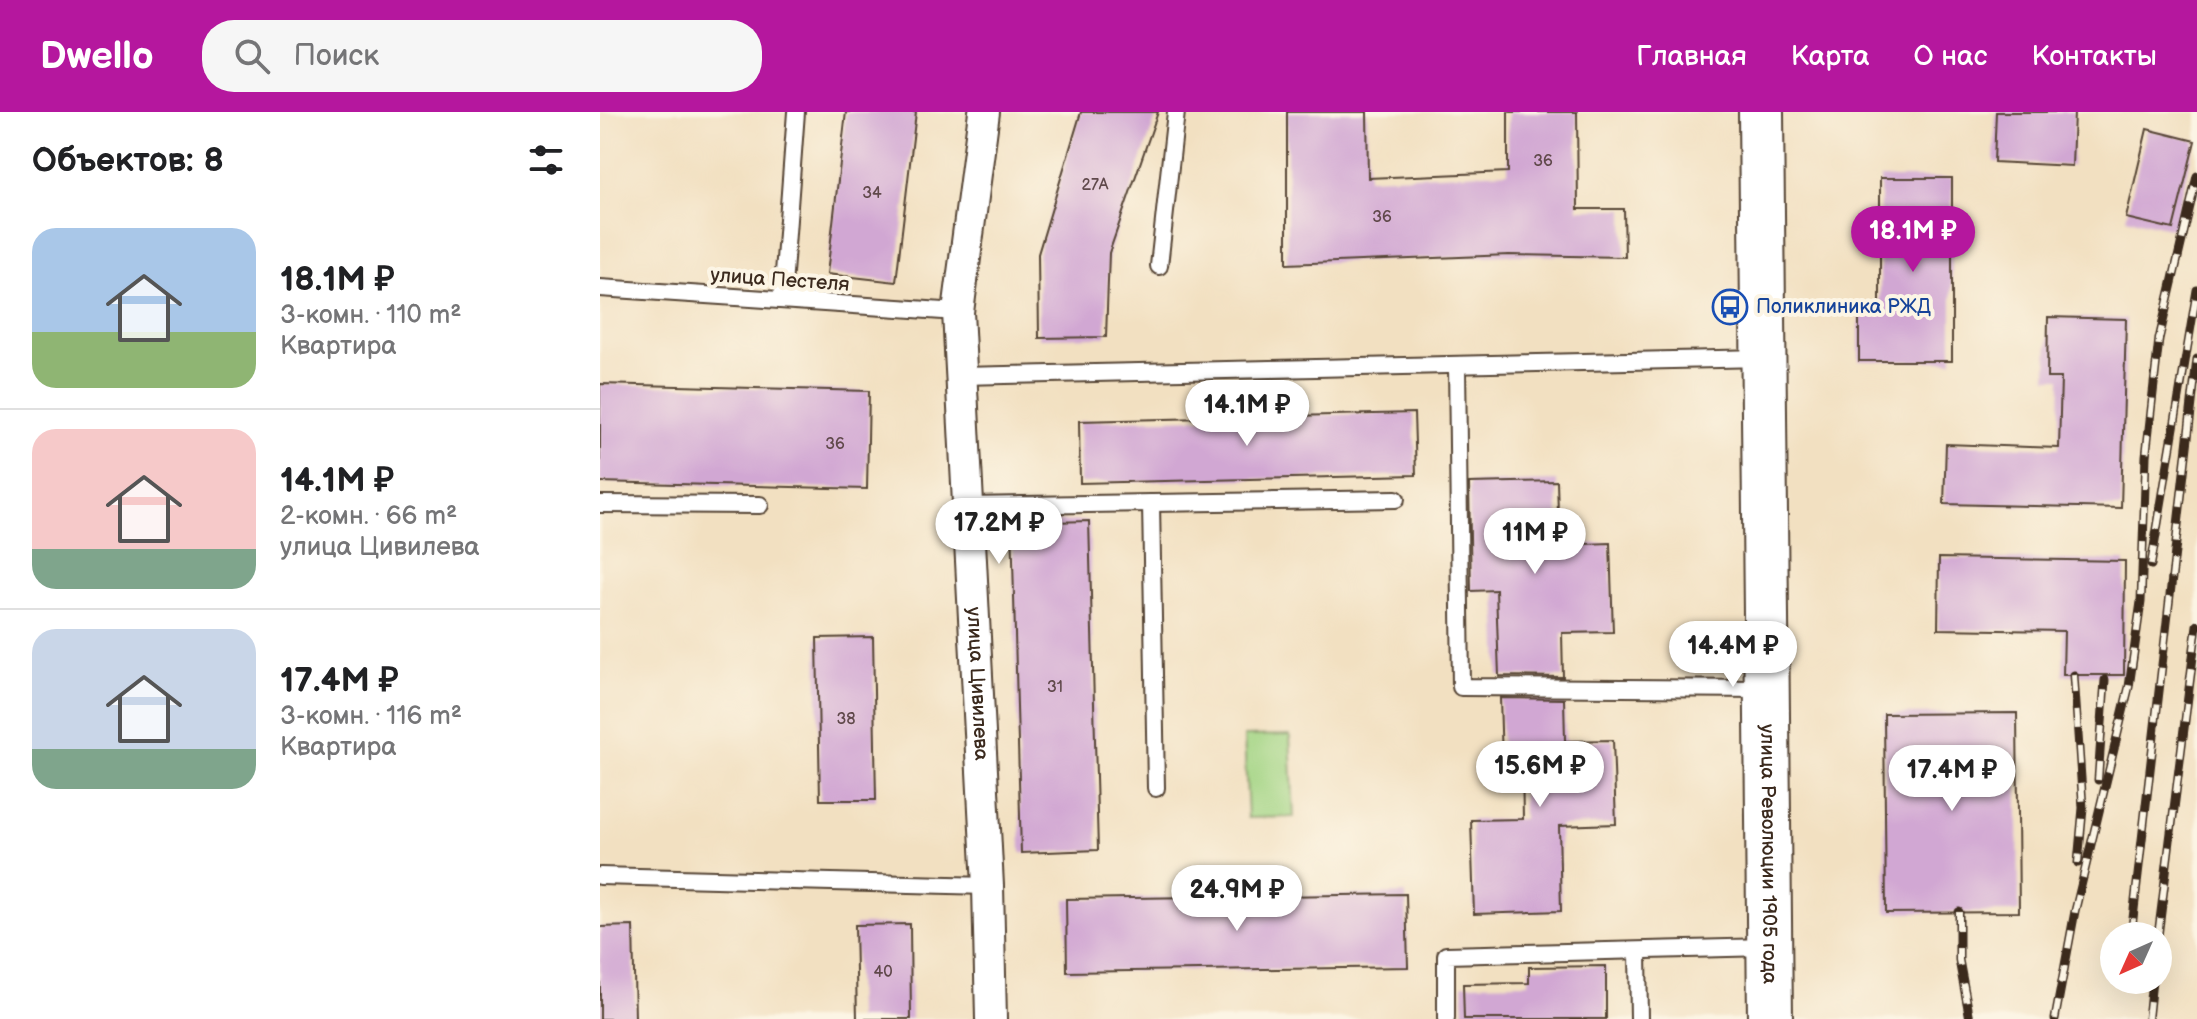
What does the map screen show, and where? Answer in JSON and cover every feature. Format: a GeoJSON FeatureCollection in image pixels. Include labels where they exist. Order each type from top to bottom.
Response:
{"type":"FeatureCollection","features":[{"type":"Feature","properties":{"kind":"main road","name":"улица Революции 1905 года"},"geometry":{"type":"LineString","coordinates":[[1761,112],[1770,1019]]}},
{"type":"Feature","properties":{"kind":"street","name":"улица Цивилева"},"geometry":{"type":"LineString","coordinates":[[984,112],[958,312],[988,886],[991,1019]]}},
{"type":"Feature","properties":{"kind":"lane"},"geometry":{"type":"LineString","coordinates":[[782,300],[796,112]]}},
{"type":"Feature","properties":{"kind":"lane"},"geometry":{"type":"LineString","coordinates":[[1159,266],[1176,112]]}},
{"type":"Feature","properties":{"kind":"lane","name":"улица Пестеля"},"geometry":{"type":"LineString","coordinates":[[600,288],[958,312]]}},
{"type":"Feature","properties":{"kind":"lane"},"geometry":{"type":"LineString","coordinates":[[961,376],[1764,358]]}},
{"type":"Feature","properties":{"kind":"lane"},"geometry":{"type":"LineString","coordinates":[[1457,365],[1461,687],[1767,689]]}},
{"type":"Feature","properties":{"kind":"lane"},"geometry":{"type":"LineString","coordinates":[[968,506],[1396,499]]}},
{"type":"Feature","properties":{"kind":"lane"},"geometry":{"type":"LineString","coordinates":[[1151,503],[1156,788]]}},
{"type":"Feature","properties":{"kind":"lane"},"geometry":{"type":"LineString","coordinates":[[600,504],[760,505]]}},
{"type":"Feature","properties":{"kind":"lane"},"geometry":{"type":"LineString","coordinates":[[600,876],[988,886]]}},
{"type":"Feature","properties":{"kind":"lane"},"geometry":{"type":"LineString","coordinates":[[1446,1019],[1446,955],[1770,947]]}},
{"type":"Feature","properties":{"kind":"lane"},"geometry":{"type":"LineString","coordinates":[[1638,951],[1639,1019]]}},
{"type":"Feature","properties":{"kind":"green space"},"geometry":{"type":"Polygon","coordinates":[[[1290,735],[1294,817],[1248,818],[1244,736],[1290,735]]]}},
{"type":"Feature","properties":{"kind":"building"},"geometry":{"type":"Polygon","coordinates":[[[846,112],[916,112],[896,282],[827,274],[846,112]]]}},
{"type":"Feature","properties":{"kind":"building"},"geometry":{"type":"Polygon","coordinates":[[[1081,112],[1158,112],[1109,253],[1106,337],[1039,338],[1038,254],[1081,112]]]}},
{"type":"Feature","properties":{"kind":"building"},"geometry":{"type":"Polygon","coordinates":[[[1287,112],[1367,112],[1368,178],[1508,172],[1508,112],[1577,112],[1578,209],[1624,209],[1625,257],[1509,255],[1287,264],[1287,112]]]}},
{"type":"Feature","properties":{"kind":"building"},"geometry":{"type":"Polygon","coordinates":[[[1996,112],[2074,112],[2072,166],[1994,162],[1996,112]]]}},
{"type":"Feature","properties":{"kind":"building"},"geometry":{"type":"Polygon","coordinates":[[[2147,129],[2195,141],[2173,229],[2126,218],[2147,129]]]}},
{"type":"Feature","properties":{"kind":"building"},"geometry":{"type":"Polygon","coordinates":[[[1880,178],[1952,178],[1952,361],[1859,361],[1859,316],[1880,316],[1880,178]]]}},
{"type":"Feature","properties":{"kind":"building"},"geometry":{"type":"Polygon","coordinates":[[[2048,317],[2126,319],[2121,508],[1944,504],[1946,444],[2059,448],[2061,378],[2047,378],[2048,317]]]}},
{"type":"Feature","properties":{"kind":"building"},"geometry":{"type":"Polygon","coordinates":[[[600,384],[869,391],[867,489],[600,482],[600,384]]]}},
{"type":"Feature","properties":{"kind":"building"},"geometry":{"type":"Polygon","coordinates":[[[1414,413],[1416,475],[1080,483],[1079,421],[1414,413]]]}},
{"type":"Feature","properties":{"kind":"building"},"geometry":{"type":"Polygon","coordinates":[[[1557,481],[1559,545],[1610,543],[1613,632],[1562,633],[1563,677],[1499,676],[1496,590],[1471,591],[1469,483],[1557,481]]]}},
{"type":"Feature","properties":{"kind":"building"},"geometry":{"type":"Polygon","coordinates":[[[1089,521],[1098,850],[1021,853],[1012,523],[1089,521]]]}},
{"type":"Feature","properties":{"kind":"building"},"geometry":{"type":"Polygon","coordinates":[[[1939,558],[2125,561],[2124,675],[2063,675],[2064,631],[1938,629],[1939,558]]]}},
{"type":"Feature","properties":{"kind":"building"},"geometry":{"type":"Polygon","coordinates":[[[873,637],[876,800],[820,800],[817,638],[873,637]]]}},
{"type":"Feature","properties":{"kind":"building"},"geometry":{"type":"Polygon","coordinates":[[[1500,698],[1564,699],[1565,741],[1613,740],[1616,824],[1559,826],[1561,911],[1474,914],[1471,820],[1523,819],[1522,762],[1502,762],[1500,698]]]}},
{"type":"Feature","properties":{"kind":"building"},"geometry":{"type":"Polygon","coordinates":[[[2017,713],[2019,912],[1886,913],[1884,714],[2017,713]]]}},
{"type":"Feature","properties":{"kind":"building"},"geometry":{"type":"Polygon","coordinates":[[[1406,894],[1408,967],[1067,972],[1066,899],[1406,894]]]}},
{"type":"Feature","properties":{"kind":"building"},"geometry":{"type":"Polygon","coordinates":[[[910,924],[911,1019],[857,1019],[855,925],[910,924]]]}},
{"type":"Feature","properties":{"kind":"building"},"geometry":{"type":"Polygon","coordinates":[[[633,926],[635,1019],[600,1019],[600,927],[633,926]]]}},
{"type":"Feature","properties":{"kind":"building"},"geometry":{"type":"Polygon","coordinates":[[[1606,966],[1606,1019],[1464,1019],[1463,984],[1529,983],[1529,967],[1606,966]]]}},
{"type":"Feature","properties":{"kind":"railway"},"geometry":{"type":"LineString","coordinates":[[2055,1019],[2075,911],[2129,687],[2141,602],[2146,456],[2159,339],[2197,176]]}},
{"type":"Feature","properties":{"kind":"railway"},"geometry":{"type":"LineString","coordinates":[[2151,565],[2197,290]]}},
{"type":"Feature","properties":{"kind":"railway"},"geometry":{"type":"LineString","coordinates":[[2133,922],[2197,359]]}},
{"type":"Feature","properties":{"kind":"railway"},"geometry":{"type":"LineString","coordinates":[[2160,922],[2197,625]]}},
{"type":"Feature","properties":{"kind":"railway"},"geometry":{"type":"LineString","coordinates":[[2074,675],[2083,808],[2078,863]]}},
{"type":"Feature","properties":{"kind":"railway"},"geometry":{"type":"LineString","coordinates":[[2098,780],[2105,680]]}},
{"type":"Feature","properties":{"kind":"railway"},"geometry":{"type":"LineString","coordinates":[[1959,912],[1959,960],[1970,1019]]}},
{"type":"Feature","properties":{"kind":"railway"},"geometry":{"type":"LineString","coordinates":[[2148,1019],[2151,994]]}},
{"type":"Feature","properties":{"kind":"place","name":"Поликлиника РЖД"},"geometry":{"type":"Point","coordinates":[1730,307]}}]}
